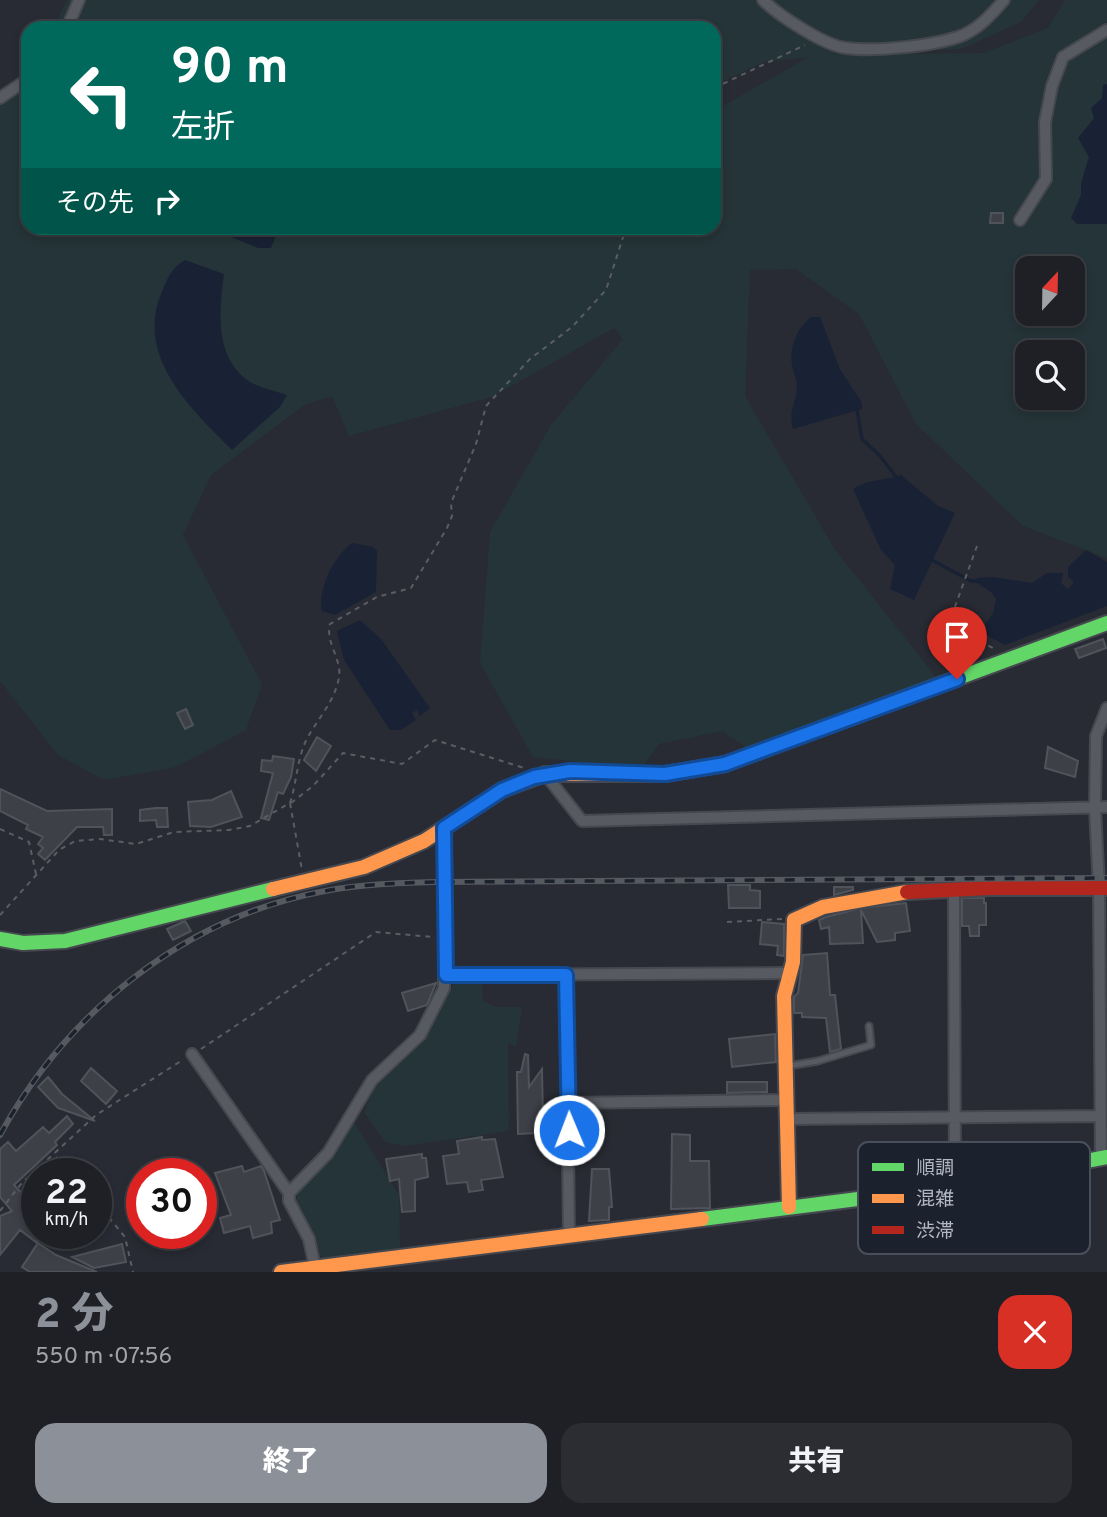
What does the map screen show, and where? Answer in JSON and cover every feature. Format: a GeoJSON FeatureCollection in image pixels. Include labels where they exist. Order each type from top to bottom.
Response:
{"type":"FeatureCollection","features":[{"type":"Feature","properties":{"kind":"street"},"geometry":{"type":"LineString","coordinates":[[70,21],[79,0]]}},
{"type":"Feature","properties":{"kind":"street"},"geometry":{"type":"LineString","coordinates":[[763,0],[820,37],[844,48],[910,45],[958,37],[979,26],[1004,0]]}},
{"type":"Feature","properties":{"kind":"street"},"geometry":{"type":"LineString","coordinates":[[1020,220],[1046,179],[1045,122],[1052,86],[1063,57],[1107,30]]}},
{"type":"Feature","properties":{"kind":"street"},"geometry":{"type":"LineString","coordinates":[[0,98],[21,84]]}},
{"type":"Feature","properties":{"kind":"street"},"geometry":{"type":"LineString","coordinates":[[0,939],[23,943],[65,941],[365,867],[444,828],[502,790],[540,775],[570,771],[665,774],[725,764],[1107,623]]}},
{"type":"Feature","properties":{"kind":"street"},"geometry":{"type":"LineString","coordinates":[[1104,1158],[1100,1116],[1103,888],[1095,808],[1096,736],[1107,708]]}},
{"type":"Feature","properties":{"kind":"street"},"geometry":{"type":"LineString","coordinates":[[540,775],[582,821],[1107,807]]}},
{"type":"Feature","properties":{"kind":"street"},"geometry":{"type":"LineString","coordinates":[[289,1193],[328,1153],[372,1080],[420,1035],[444,988],[444,828]]}},
{"type":"Feature","properties":{"kind":"street"},"geometry":{"type":"LineString","coordinates":[[789,1207],[788,1066],[784,996],[793,962],[794,920],[825,906],[878,896],[954,891],[1103,888]]}},
{"type":"Feature","properties":{"kind":"street"},"geometry":{"type":"LineString","coordinates":[[954,891],[955,1142]]}},
{"type":"Feature","properties":{"kind":"street"},"geometry":{"type":"LineString","coordinates":[[446,975],[788,973]]}},
{"type":"Feature","properties":{"kind":"street"},"geometry":{"type":"LineString","coordinates":[[566,975],[569,1236]]}},
{"type":"Feature","properties":{"kind":"street"},"geometry":{"type":"LineString","coordinates":[[192,1054],[289,1193],[289,1201],[309,1239],[314,1267]]}},
{"type":"Feature","properties":{"kind":"street"},"geometry":{"type":"LineString","coordinates":[[569,1103],[788,1100]]}},
{"type":"Feature","properties":{"kind":"street"},"geometry":{"type":"LineString","coordinates":[[788,1119],[1100,1116]]}},
{"type":"Feature","properties":{"kind":"street"},"geometry":{"type":"LineString","coordinates":[[281,1272],[858,1198]]}},
{"type":"Feature","properties":{"kind":"lane"},"geometry":{"type":"LineString","coordinates":[[788,1066],[818,1061],[871,1045],[869,1026]]}},
{"type":"Feature","properties":{"kind":"path"},"geometry":{"type":"LineString","coordinates":[[721,85],[820,37]]}},
{"type":"Feature","properties":{"kind":"path"},"geometry":{"type":"LineString","coordinates":[[304,882],[290,803],[305,744],[321,720],[339,679],[328,631],[330,624],[377,597],[411,588],[452,516],[451,503],[476,444],[486,407],[520,368],[572,327],[606,290],[624,235]]}},
{"type":"Feature","properties":{"kind":"path"},"geometry":{"type":"LineString","coordinates":[[977,546],[948,626],[995,649],[1009,659]]}},
{"type":"Feature","properties":{"kind":"path"},"geometry":{"type":"LineString","coordinates":[[0,915],[59,850],[75,841],[100,839],[136,844],[174,832],[229,830],[250,826],[313,786],[343,753],[402,764],[435,740],[540,775]]}},
{"type":"Feature","properties":{"kind":"path"},"geometry":{"type":"LineString","coordinates":[[0,829],[29,842],[37,875]]}},
{"type":"Feature","properties":{"kind":"path"},"geometry":{"type":"LineString","coordinates":[[727,922],[774,918],[794,920]]}},
{"type":"Feature","properties":{"kind":"path"},"geometry":{"type":"LineString","coordinates":[[0,1211],[21,1184],[96,1115],[376,932],[444,938]]}},
{"type":"Feature","properties":{"kind":"path"},"geometry":{"type":"LineString","coordinates":[[54,1155],[57,1158]]}},
{"type":"Feature","properties":{"kind":"path"},"geometry":{"type":"LineString","coordinates":[[112,1221],[125,1237],[133,1272]]}},
{"type":"Feature","properties":{"kind":"shaded area"},"geometry":{"type":"Polygon","coordinates":[[[67,0],[1039,0],[1021,22],[961,49],[828,55],[984,53],[1048,28],[1065,0],[1107,0],[1107,558],[1023,526],[916,424],[859,314],[796,269],[750,270],[745,396],[834,548],[939,681],[748,749],[723,731],[659,744],[641,769],[533,757],[480,663],[490,532],[551,425],[623,339],[614,328],[492,397],[349,436],[332,396],[304,405],[211,475],[183,535],[262,684],[246,730],[176,767],[104,780],[58,755],[0,681],[0,90],[21,76],[21,235],[721,235],[721,107],[809,57],[764,62],[721,82],[721,21],[56,21],[67,0]]]}},
{"type":"Feature","properties":{"kind":"shaded area"},"geometry":{"type":"Polygon","coordinates":[[[461,979],[482,979],[483,1001],[496,1007],[522,1007],[516,1047],[508,1042],[509,1131],[404,1146],[385,1142],[364,1112],[376,1084],[424,1039],[454,983],[461,979]]]}},
{"type":"Feature","properties":{"kind":"shaded area"},"geometry":{"type":"Polygon","coordinates":[[[354,1122],[399,1195],[400,1250],[322,1260],[316,1239],[295,1202],[299,1191],[331,1161],[354,1122]]]}},
{"type":"Feature","properties":{"kind":"water"},"geometry":{"type":"Polygon","coordinates":[[[1107,84],[1107,224],[1077,224],[1071,218],[1081,195],[1081,183],[1089,157],[1078,138],[1094,118],[1091,108],[1102,98],[1103,85],[1107,84]]]}},
{"type":"Feature","properties":{"kind":"water"},"geometry":{"type":"Polygon","coordinates":[[[227,235],[276,235],[271,248],[258,248],[227,235]]]}},
{"type":"Feature","properties":{"kind":"water"},"geometry":{"type":"Polygon","coordinates":[[[185,260],[224,274],[222,333],[230,360],[238,372],[254,384],[287,395],[280,407],[232,450],[185,400],[161,360],[155,317],[168,279],[173,270],[185,260]]]}},
{"type":"Feature","properties":{"kind":"water"},"geometry":{"type":"Polygon","coordinates":[[[812,317],[820,317],[840,369],[862,403],[862,409],[793,429],[792,412],[797,386],[792,352],[798,332],[812,317]]]}},
{"type":"Feature","properties":{"kind":"water"},"geometry":{"type":"Polygon","coordinates":[[[901,475],[938,506],[955,513],[914,600],[890,589],[895,565],[881,550],[853,489],[864,483],[901,475]]]}},
{"type":"Feature","properties":{"kind":"water"},"geometry":{"type":"Polygon","coordinates":[[[352,543],[373,547],[377,551],[376,592],[335,615],[322,611],[322,593],[328,574],[339,556],[352,543]]]}},
{"type":"Feature","properties":{"kind":"water"},"geometry":{"type":"Polygon","coordinates":[[[1086,550],[1107,562],[1107,606],[1005,645],[980,632],[993,613],[996,599],[976,582],[977,578],[993,577],[1032,583],[1047,573],[1063,573],[1061,583],[1068,589],[1074,582],[1068,577],[1068,567],[1086,550]]]}},
{"type":"Feature","properties":{"kind":"water"},"geometry":{"type":"Polygon","coordinates":[[[360,620],[381,639],[430,708],[420,716],[417,710],[412,713],[416,720],[401,730],[390,730],[344,660],[337,631],[360,620]]]}},
{"type":"Feature","properties":{"kind":"building"},"geometry":{"type":"Polygon","coordinates":[[[991,213],[1003,213],[1003,223],[990,223],[991,213]]]}},
{"type":"Feature","properties":{"kind":"building"},"geometry":{"type":"Polygon","coordinates":[[[1103,639],[1106,648],[1079,658],[1075,649],[1103,639]]]}},
{"type":"Feature","properties":{"kind":"building"},"geometry":{"type":"Polygon","coordinates":[[[186,709],[193,725],[185,729],[177,713],[186,709]]]}},
{"type":"Feature","properties":{"kind":"building"},"geometry":{"type":"Polygon","coordinates":[[[317,737],[331,746],[316,771],[304,760],[317,737]]]}},
{"type":"Feature","properties":{"kind":"building"},"geometry":{"type":"Polygon","coordinates":[[[1048,747],[1078,761],[1075,777],[1045,768],[1048,747]]]}},
{"type":"Feature","properties":{"kind":"building"},"geometry":{"type":"Polygon","coordinates":[[[273,756],[294,759],[291,777],[283,794],[278,792],[269,820],[261,818],[273,773],[261,771],[262,760],[272,761],[273,756]]]}},
{"type":"Feature","properties":{"kind":"building"},"geometry":{"type":"Polygon","coordinates":[[[0,789],[47,811],[112,809],[112,835],[104,835],[103,827],[77,827],[45,860],[38,854],[43,848],[38,844],[43,837],[26,829],[28,825],[0,811],[0,789]]]}},
{"type":"Feature","properties":{"kind":"building"},"geometry":{"type":"Polygon","coordinates":[[[231,791],[242,817],[211,827],[190,826],[188,802],[212,800],[231,791]]]}},
{"type":"Feature","properties":{"kind":"building"},"geometry":{"type":"Polygon","coordinates":[[[167,808],[168,827],[157,827],[156,820],[140,821],[140,810],[167,808]]]}},
{"type":"Feature","properties":{"kind":"building"},"geometry":{"type":"Polygon","coordinates":[[[728,885],[750,885],[750,890],[760,891],[760,908],[729,908],[728,885]]]}},
{"type":"Feature","properties":{"kind":"building"},"geometry":{"type":"Polygon","coordinates":[[[834,887],[853,887],[853,890],[834,895],[834,887]]]}},
{"type":"Feature","properties":{"kind":"building"},"geometry":{"type":"Polygon","coordinates":[[[962,898],[984,898],[986,925],[979,925],[979,936],[970,936],[969,926],[962,926],[962,898]]]}},
{"type":"Feature","properties":{"kind":"building"},"geometry":{"type":"Polygon","coordinates":[[[906,903],[910,931],[895,933],[895,940],[877,942],[861,910],[863,943],[830,944],[829,927],[821,929],[819,920],[826,917],[861,908],[906,903]]]}},
{"type":"Feature","properties":{"kind":"building"},"geometry":{"type":"Polygon","coordinates":[[[185,921],[191,931],[173,940],[167,929],[185,921]]]}},
{"type":"Feature","properties":{"kind":"building"},"geometry":{"type":"Polygon","coordinates":[[[762,922],[784,924],[784,956],[777,955],[778,946],[760,944],[762,922]]]}},
{"type":"Feature","properties":{"kind":"building"},"geometry":{"type":"Polygon","coordinates":[[[827,953],[830,995],[835,995],[841,1049],[830,1052],[826,1018],[802,1017],[802,1013],[794,1013],[794,997],[798,993],[803,955],[827,953]]]}},
{"type":"Feature","properties":{"kind":"building"},"geometry":{"type":"Polygon","coordinates":[[[436,983],[427,1005],[408,1011],[402,993],[436,983]]]}},
{"type":"Feature","properties":{"kind":"building"},"geometry":{"type":"Polygon","coordinates":[[[775,1034],[776,1062],[732,1067],[729,1039],[775,1034]]]}},
{"type":"Feature","properties":{"kind":"building"},"geometry":{"type":"Polygon","coordinates":[[[525,1054],[528,1055],[529,1087],[542,1069],[543,1120],[560,1120],[560,1132],[518,1134],[517,1072],[521,1072],[525,1054]]]}},
{"type":"Feature","properties":{"kind":"building"},"geometry":{"type":"Polygon","coordinates":[[[91,1068],[117,1091],[106,1104],[81,1081],[91,1068]]]}},
{"type":"Feature","properties":{"kind":"building"},"geometry":{"type":"Polygon","coordinates":[[[48,1077],[62,1094],[95,1121],[58,1108],[38,1087],[48,1077]]]}},
{"type":"Feature","properties":{"kind":"building"},"geometry":{"type":"Polygon","coordinates":[[[727,1082],[767,1082],[767,1092],[727,1093],[727,1082]]]}},
{"type":"Feature","properties":{"kind":"building"},"geometry":{"type":"Polygon","coordinates":[[[67,1116],[73,1124],[43,1158],[21,1158],[21,1178],[14,1185],[21,1192],[21,1231],[0,1255],[0,1216],[12,1211],[0,1197],[0,1149],[8,1142],[16,1151],[43,1127],[49,1133],[67,1116]]]}},
{"type":"Feature","properties":{"kind":"building"},"geometry":{"type":"Polygon","coordinates":[[[672,1134],[690,1135],[690,1161],[709,1161],[710,1208],[671,1209],[672,1134]]]}},
{"type":"Feature","properties":{"kind":"building"},"geometry":{"type":"Polygon","coordinates":[[[482,1137],[482,1140],[495,1139],[503,1177],[481,1180],[483,1190],[469,1192],[467,1182],[447,1184],[443,1156],[459,1154],[457,1141],[482,1137]]]}},
{"type":"Feature","properties":{"kind":"building"},"geometry":{"type":"Polygon","coordinates":[[[422,1154],[422,1158],[426,1158],[428,1177],[415,1180],[415,1211],[402,1212],[399,1179],[390,1181],[386,1159],[422,1154]]]}},
{"type":"Feature","properties":{"kind":"building"},"geometry":{"type":"Polygon","coordinates":[[[242,1166],[244,1172],[261,1166],[280,1220],[271,1222],[272,1233],[253,1238],[250,1226],[224,1233],[220,1218],[231,1215],[217,1172],[242,1166]]]}},
{"type":"Feature","properties":{"kind":"building"},"geometry":{"type":"Polygon","coordinates":[[[592,1169],[609,1169],[612,1207],[609,1207],[609,1220],[589,1221],[592,1169]]]}},
{"type":"Feature","properties":{"kind":"building"},"geometry":{"type":"Polygon","coordinates":[[[122,1244],[126,1262],[94,1268],[72,1257],[112,1249],[112,1247],[122,1244]]]}},
{"type":"Feature","properties":{"kind":"building"},"geometry":{"type":"Polygon","coordinates":[[[34,1249],[47,1249],[97,1272],[30,1272],[22,1267],[34,1249]]]}},
{"type":"Feature","properties":{"kind":"waterway"},"geometry":{"type":"LineString","coordinates":[[857,410],[862,439],[897,478]]}},
{"type":"Feature","properties":{"kind":"waterway"},"geometry":{"type":"LineString","coordinates":[[930,559],[971,581],[980,581]]}},
{"type":"Feature","properties":{"kind":"railway"},"geometry":{"type":"LineString","coordinates":[[0,1135],[27,1090],[59,1049],[95,1011],[135,977],[178,947],[225,923],[274,904],[325,891],[367,885],[436,882],[1107,878]]}},
{"type":"Feature","properties":{"kind":"traffic: fast"},"geometry":{"type":"LineString","coordinates":[[758,752],[1107,623]]}},
{"type":"Feature","properties":{"kind":"traffic: fast"},"geometry":{"type":"LineString","coordinates":[[0,939],[23,943],[65,941],[273,889]]}},
{"type":"Feature","properties":{"kind":"traffic: fast"},"geometry":{"type":"LineString","coordinates":[[1090,1160],[1107,1157]]}},
{"type":"Feature","properties":{"kind":"traffic: fast"},"geometry":{"type":"LineString","coordinates":[[702,1219],[858,1199]]}},
{"type":"Feature","properties":{"kind":"traffic: slow"},"geometry":{"type":"LineString","coordinates":[[273,889],[364,867],[424,841],[502,790],[545,774],[665,774],[725,764],[758,752]]}},
{"type":"Feature","properties":{"kind":"traffic: slow"},"geometry":{"type":"LineString","coordinates":[[789,1207],[784,996],[793,962],[794,920],[823,907],[907,892]]}},
{"type":"Feature","properties":{"kind":"traffic: slow"},"geometry":{"type":"LineString","coordinates":[[281,1272],[702,1219]]}},
{"type":"Feature","properties":{"kind":"traffic: jam"},"geometry":{"type":"LineString","coordinates":[[907,892],[990,888],[1107,888]]}},
{"type":"Feature","properties":{"kind":"route"},"geometry":{"type":"LineString","coordinates":[[569,1130],[566,975],[446,975],[444,828],[502,790],[534,777],[570,771],[665,774],[725,764],[957,679]]}}]}
